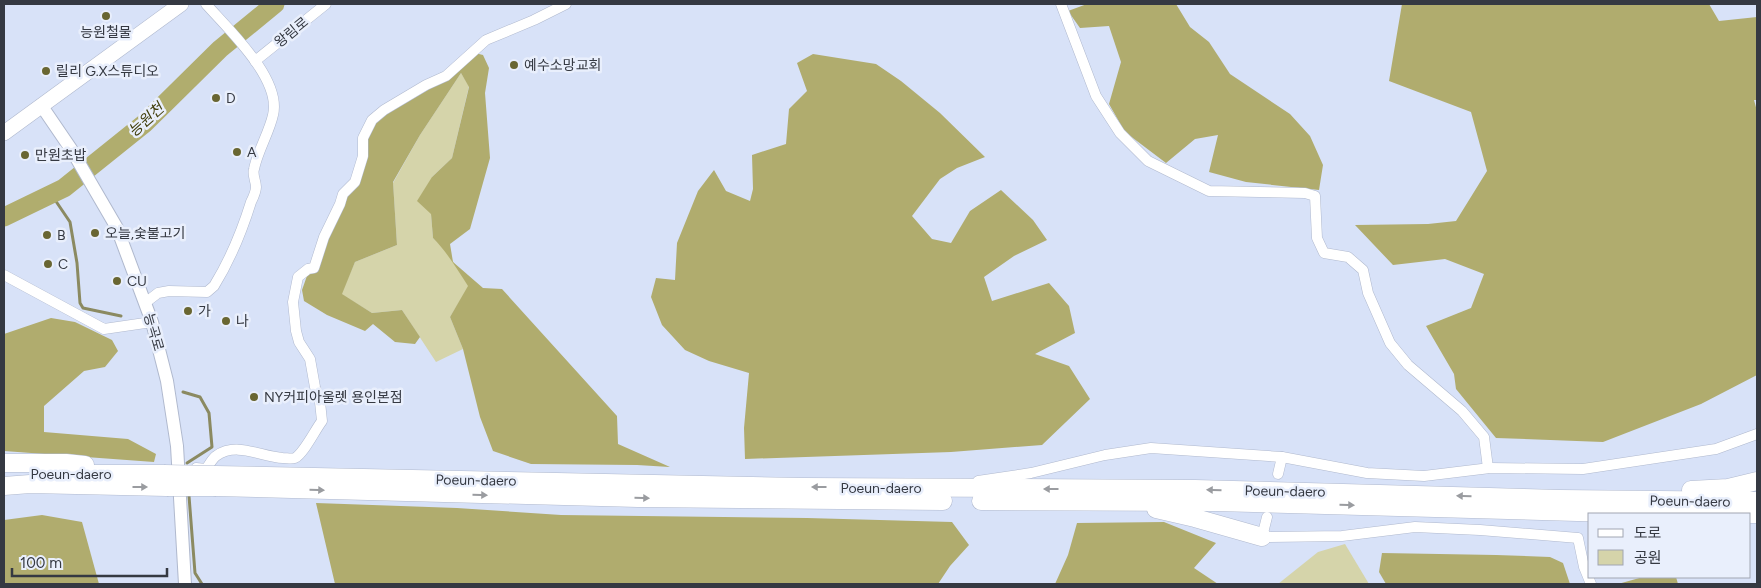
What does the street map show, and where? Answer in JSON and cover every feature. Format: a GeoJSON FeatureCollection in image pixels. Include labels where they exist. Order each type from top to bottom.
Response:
{"type":"FeatureCollection","features":[{"type":"Feature","properties":{"kind":"highway"},"geometry":{"type":"LineString","coordinates":[[4,462],[66,463],[142,474]]}},
{"type":"Feature","properties":{"kind":"highway","name":"Poeun-daero"},"geometry":{"type":"LineString","coordinates":[[4,474],[142,474],[170,476]]}},
{"type":"Feature","properties":{"kind":"highway","name":"Poeun-daero"},"geometry":{"type":"LineString","coordinates":[[4,486],[30,484],[115,487],[170,476]]}},
{"type":"Feature","properties":{"kind":"highway"},"geometry":{"type":"LineString","coordinates":[[170,476],[215,481]]}},
{"type":"Feature","properties":{"kind":"highway","name":"Poeun-daero"},"geometry":{"type":"LineString","coordinates":[[215,481],[1205,490],[1757,502]]}},
{"type":"Feature","properties":{"kind":"highway","name":"Poeun-daero"},"geometry":{"type":"LineString","coordinates":[[215,481],[638,498],[1216,502],[1671,513]]}},
{"type":"Feature","properties":{"kind":"highway"},"geometry":{"type":"LineString","coordinates":[[1560,499],[1728,488],[1757,481]]}},
{"type":"Feature","properties":{"kind":"highway"},"geometry":{"type":"LineString","coordinates":[[4,492],[115,487]]}},
{"type":"Feature","properties":{"kind":"highway"},"geometry":{"type":"LineString","coordinates":[[1103,502],[1153,509],[1195,518],[1262,537]]}},
{"type":"Feature","properties":{"kind":"main road"},"geometry":{"type":"LineString","coordinates":[[4,133],[181,4]]}},
{"type":"Feature","properties":{"kind":"street"},"geometry":{"type":"LineString","coordinates":[[145,303],[158,293],[169,291],[207,292],[214,286],[244,227],[256,187],[253,171],[262,141],[273,116],[274,108],[271,92],[265,74],[206,4]]}},
{"type":"Feature","properties":{"kind":"street","name":"왕림로"},"geometry":{"type":"LineString","coordinates":[[254,59],[326,4]]}},
{"type":"Feature","properties":{"kind":"street"},"geometry":{"type":"LineString","coordinates":[[170,476],[206,469],[215,457],[232,450],[249,450],[276,458],[293,459],[301,454],[322,421],[320,402],[310,360],[299,342],[296,331],[293,302],[295,288],[298,278],[314,268],[324,237],[343,194],[355,182],[363,156],[363,138],[372,120],[384,110],[426,85],[446,76],[486,40],[566,4]]}},
{"type":"Feature","properties":{"kind":"street"},"geometry":{"type":"LineString","coordinates":[[1061,4],[1096,96],[1120,133],[1148,161],[1209,191],[1305,192],[1315,196],[1317,238],[1324,253],[1348,257],[1362,270],[1368,294],[1390,343],[1408,365],[1462,411],[1484,436],[1488,468]]}},
{"type":"Feature","properties":{"kind":"street","name":"능곡로"},"geometry":{"type":"LineString","coordinates":[[41,105],[71,149],[117,228],[152,322],[168,381],[178,446],[170,476],[185,584]]}},
{"type":"Feature","properties":{"kind":"street"},"geometry":{"type":"LineString","coordinates":[[4,276],[104,329],[152,322]]}},
{"type":"Feature","properties":{"kind":"street"},"geometry":{"type":"LineString","coordinates":[[933,488],[1031,472],[1105,455],[1151,448],[1282,457],[1367,473],[1424,476],[1488,468],[1583,469],[1716,449],[1757,434]]}},
{"type":"Feature","properties":{"kind":"street"},"geometry":{"type":"LineString","coordinates":[[1278,474],[1282,457]]}},
{"type":"Feature","properties":{"kind":"street"},"geometry":{"type":"LineString","coordinates":[[1267,516],[1262,537],[1342,536],[1415,527],[1578,538],[1588,577]]}},
{"type":"Feature","properties":{"kind":"green space"},"geometry":{"type":"Polygon","coordinates":[[[461,73],[469,86],[452,158],[432,177],[431,214],[433,238],[445,249],[469,286],[450,317],[463,349],[436,362],[402,310],[372,313],[341,294],[355,262],[397,245],[393,183],[420,135],[461,73]]]}},
{"type":"Feature","properties":{"kind":"green space"},"geometry":{"type":"Polygon","coordinates":[[[1345,544],[1369,584],[1278,584],[1318,552],[1345,544]]]}},
{"type":"Feature","properties":{"kind":"shaded area"},"geometry":{"type":"Polygon","coordinates":[[[1087,4],[1176,4],[1190,27],[1209,42],[1230,74],[1290,114],[1310,136],[1323,165],[1319,190],[1246,182],[1209,172],[1218,135],[1195,139],[1166,163],[1125,132],[1109,104],[1121,62],[1109,26],[1080,28],[1068,11],[1087,4]]]}},
{"type":"Feature","properties":{"kind":"shaded area"},"geometry":{"type":"Polygon","coordinates":[[[1402,4],[1709,4],[1719,21],[1757,17],[1757,100],[1754,100],[1757,111],[1757,375],[1701,404],[1603,442],[1496,438],[1456,389],[1454,374],[1426,326],[1471,308],[1484,274],[1445,259],[1393,265],[1355,225],[1428,224],[1456,221],[1487,171],[1471,112],[1389,81],[1402,4]]]}},
{"type":"Feature","properties":{"kind":"shaded area"},"geometry":{"type":"Polygon","coordinates":[[[475,53],[483,55],[489,68],[485,93],[490,158],[470,229],[450,244],[453,262],[483,288],[502,289],[617,416],[618,444],[670,467],[531,464],[493,451],[480,417],[463,349],[450,317],[468,286],[433,238],[431,214],[417,201],[432,177],[452,158],[469,87],[461,73],[420,135],[393,182],[397,245],[355,262],[342,294],[372,313],[402,310],[420,337],[415,344],[395,342],[373,324],[365,331],[327,315],[304,301],[302,290],[308,273],[341,209],[366,139],[375,121],[448,78],[475,53]]]}},
{"type":"Feature","properties":{"kind":"shaded area"},"geometry":{"type":"Polygon","coordinates":[[[813,54],[876,64],[901,81],[940,113],[985,157],[957,168],[940,179],[912,216],[932,239],[951,243],[970,211],[1001,190],[1033,220],[1047,240],[1014,256],[984,277],[992,301],[1049,283],[1069,306],[1075,333],[1035,354],[1069,366],[1090,399],[1042,445],[951,452],[745,459],[744,428],[749,373],[709,361],[685,350],[662,325],[651,297],[656,278],[675,280],[677,243],[698,191],[714,170],[726,191],[750,201],[753,189],[752,155],[786,144],[789,109],[807,91],[797,63],[813,54]]]}},
{"type":"Feature","properties":{"kind":"shaded area"},"geometry":{"type":"Polygon","coordinates":[[[51,318],[75,322],[112,340],[118,351],[105,367],[84,371],[44,406],[44,432],[128,439],[156,454],[154,462],[4,451],[4,334],[51,318]]]}},
{"type":"Feature","properties":{"kind":"shaded area"},"geometry":{"type":"Polygon","coordinates":[[[316,503],[457,508],[561,515],[952,522],[969,545],[950,566],[938,584],[335,584],[316,503]]]}},
{"type":"Feature","properties":{"kind":"shaded area"},"geometry":{"type":"Polygon","coordinates":[[[42,515],[82,522],[99,584],[4,584],[4,520],[42,515]]]}},
{"type":"Feature","properties":{"kind":"shaded area"},"geometry":{"type":"Polygon","coordinates":[[[1164,522],[1216,543],[1194,568],[1218,584],[1055,584],[1068,555],[1077,523],[1164,522]]]}},
{"type":"Feature","properties":{"kind":"shaded area"},"geometry":{"type":"Polygon","coordinates":[[[1382,553],[1550,557],[1563,563],[1570,584],[1386,584],[1379,572],[1382,553]]]}},
{"type":"Feature","properties":{"kind":"shaded area"},"geometry":{"type":"Polygon","coordinates":[[[1639,578],[1676,578],[1678,584],[1618,584],[1639,578]]]}},
{"type":"Feature","properties":{"kind":"waterway","name":"능원천"},"geometry":{"type":"LineString","coordinates":[[4,217],[64,188],[145,123],[220,49],[275,4]]}},
{"type":"Feature","properties":{"kind":"waterway"},"geometry":{"type":"LineString","coordinates":[[51,194],[70,222],[77,263],[80,303],[83,308],[121,316]]}},
{"type":"Feature","properties":{"kind":"waterway"},"geometry":{"type":"LineString","coordinates":[[183,392],[200,397],[209,413],[212,447],[187,463]]}},
{"type":"Feature","properties":{"kind":"waterway"},"geometry":{"type":"LineString","coordinates":[[189,496],[195,573],[202,584]]}},
{"type":"Feature","properties":{"kind":"place","name":"능원철물"},"geometry":{"type":"Point","coordinates":[106,16]}},
{"type":"Feature","properties":{"kind":"place","name":"예수소망교회"},"geometry":{"type":"Point","coordinates":[514,65]}},
{"type":"Feature","properties":{"kind":"place","name":"릴리 G.X스튜디오"},"geometry":{"type":"Point","coordinates":[46,71]}},
{"type":"Feature","properties":{"kind":"place","name":"D"},"geometry":{"type":"Point","coordinates":[216,98]}},
{"type":"Feature","properties":{"kind":"place","name":"A"},"geometry":{"type":"Point","coordinates":[237,152]}},
{"type":"Feature","properties":{"kind":"place","name":"만원초밥"},"geometry":{"type":"Point","coordinates":[25,155]}},
{"type":"Feature","properties":{"kind":"place","name":"오늘,숯불고기"},"geometry":{"type":"Point","coordinates":[95,233]}},
{"type":"Feature","properties":{"kind":"place","name":"B"},"geometry":{"type":"Point","coordinates":[47,235]}},
{"type":"Feature","properties":{"kind":"place","name":"C"},"geometry":{"type":"Point","coordinates":[48,264]}},
{"type":"Feature","properties":{"kind":"place","name":"CU"},"geometry":{"type":"Point","coordinates":[117,281]}},
{"type":"Feature","properties":{"kind":"place","name":"가"},"geometry":{"type":"Point","coordinates":[188,311]}},
{"type":"Feature","properties":{"kind":"place","name":"나"},"geometry":{"type":"Point","coordinates":[226,321]}},
{"type":"Feature","properties":{"kind":"place","name":"NY커피아울렛 용인본점"},"geometry":{"type":"Point","coordinates":[254,397]}}]}
